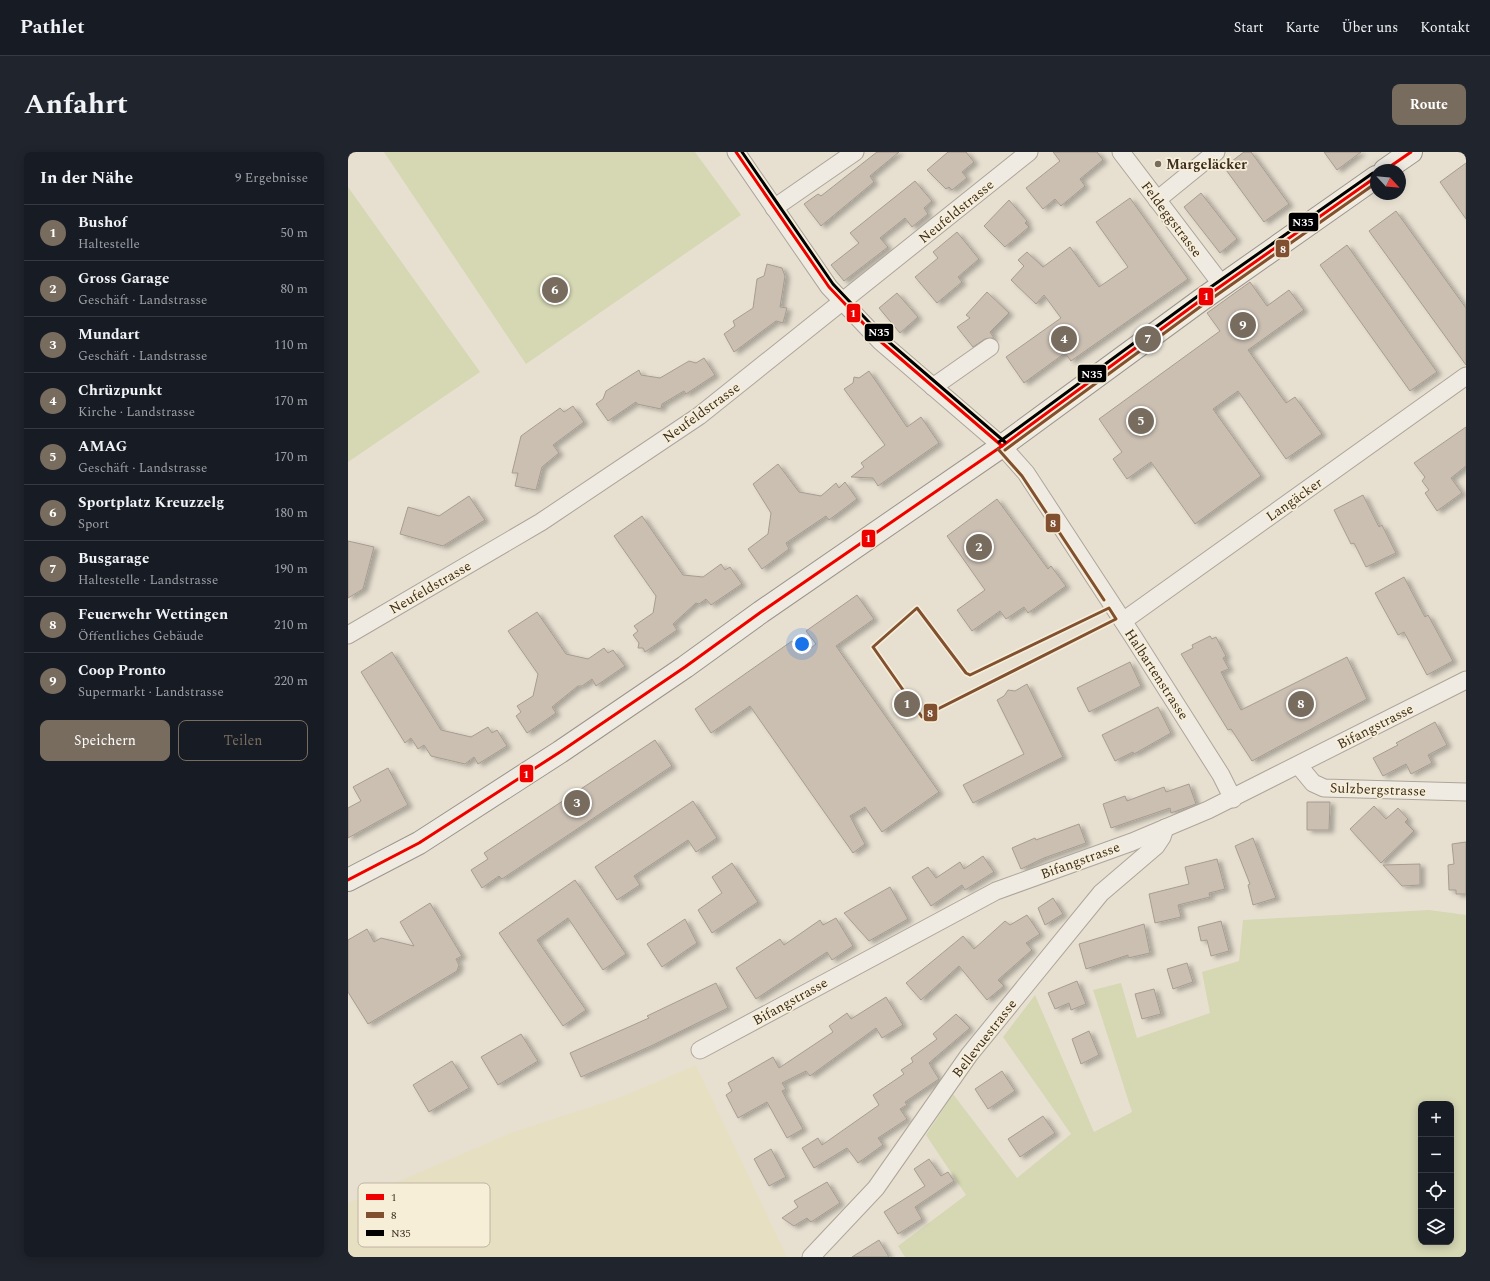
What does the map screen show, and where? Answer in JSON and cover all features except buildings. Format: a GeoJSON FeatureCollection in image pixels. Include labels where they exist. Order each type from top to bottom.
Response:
{"type":"FeatureCollection","features":[{"type":"Feature","properties":{"kind":"main road"},"geometry":{"type":"LineString","coordinates":[[1394,164],[1411,152]]}},
{"type":"Feature","properties":{"kind":"main road"},"geometry":{"type":"LineString","coordinates":[[348,880],[418,843],[560,752],[1002,446],[1370,180]]}},
{"type":"Feature","properties":{"kind":"street","name":"Halbartenstrasse"},"geometry":{"type":"LineString","coordinates":[[736,152],[829,287],[842,302],[880,341],[1002,446],[1026,473],[1123,621],[1221,775],[1233,798]]}},
{"type":"Feature","properties":{"kind":"street"},"geometry":{"type":"LineString","coordinates":[[774,208],[854,152]]}},
{"type":"Feature","properties":{"kind":"street","name":"Neufeldstrasse"},"geometry":{"type":"LineString","coordinates":[[348,634],[542,522],[699,416],[1029,152]]}},
{"type":"Feature","properties":{"kind":"street","name":"Feldeggstrasse"},"geometry":{"type":"LineString","coordinates":[[1121,152],[1222,286]]}},
{"type":"Feature","properties":{"kind":"street"},"geometry":{"type":"LineString","coordinates":[[1157,200],[1216,152]]}},
{"type":"Feature","properties":{"kind":"street"},"geometry":{"type":"LineString","coordinates":[[933,387],[990,347]]}},
{"type":"Feature","properties":{"kind":"street","name":"Langäcker"},"geometry":{"type":"LineString","coordinates":[[1123,621],[1466,376]]}},
{"type":"Feature","properties":{"kind":"street","name":"Bifangstrasse"},"geometry":{"type":"LineString","coordinates":[[700,1050],[996,891],[1165,828],[1233,798],[1466,680]]}},
{"type":"Feature","properties":{"kind":"street","name":"Sulzbergstrasse"},"geometry":{"type":"LineString","coordinates":[[1298,766],[1313,783],[1324,788],[1466,792]]}},
{"type":"Feature","properties":{"kind":"street","name":"Bellevuestrasse"},"geometry":{"type":"LineString","coordinates":[[811,1257],[876,1188],[969,1055],[1046,959],[1101,893],[1156,846],[1162,837],[1165,828]]}},
{"type":"Feature","properties":{"kind":"shaded area"},"geometry":{"type":"Polygon","coordinates":[[[696,1065],[787,1257],[348,1257],[348,1203],[358,1199],[358,1247],[490,1247],[490,1183],[394,1183],[513,1132],[621,1097],[696,1065]]]}},
{"type":"Feature","properties":{"kind":"green space"},"geometry":{"type":"Polygon","coordinates":[[[384,152],[695,152],[741,215],[526,364],[384,152]]]}},
{"type":"Feature","properties":{"kind":"green space"},"geometry":{"type":"Polygon","coordinates":[[[348,187],[480,372],[348,462],[348,187]]]}},
{"type":"Feature","properties":{"kind":"green space"},"geometry":{"type":"Polygon","coordinates":[[[1429,910],[1466,915],[1466,1257],[905,1257],[898,1246],[966,1195],[926,1135],[953,1094],[1017,1178],[1071,1134],[1003,1037],[1035,995],[1094,1132],[1132,1112],[1093,990],[1121,983],[1137,1038],[1210,1013],[1202,972],[1239,961],[1243,920],[1429,910]]]}},
{"type":"Feature","properties":{"kind":"transit line","name":"1"},"geometry":{"type":"LineString","coordinates":[[736,152],[829,287],[880,341],[1002,446]]}},
{"type":"Feature","properties":{"kind":"transit line","name":"N35"},"geometry":{"type":"LineString","coordinates":[[742,152],[833,284],[883,337],[1005,442]]}},
{"type":"Feature","properties":{"kind":"transit line","name":"1"},"geometry":{"type":"LineString","coordinates":[[1394,164],[1411,152]]}},
{"type":"Feature","properties":{"kind":"transit line","name":"N35"},"geometry":{"type":"LineString","coordinates":[[999,442],[1198,296],[1370,175]]}},
{"type":"Feature","properties":{"kind":"transit line","name":"1"},"geometry":{"type":"LineString","coordinates":[[348,880],[419,843],[560,752],[685,667],[761,612],[1002,446],[1201,300],[1370,181]]}},
{"type":"Feature","properties":{"kind":"transit line","name":"8"},"geometry":{"type":"LineString","coordinates":[[1005,450],[1204,304],[1370,187]]}},
{"type":"Feature","properties":{"kind":"transit line","name":"8"},"geometry":{"type":"LineString","coordinates":[[998,449],[1022,476],[1104,600]]}},
{"type":"Feature","properties":{"kind":"transit line","name":"8"},"geometry":{"type":"LineString","coordinates":[[917,608],[966,673],[970,675],[1109,608],[1116,619],[922,717],[873,647],[917,608]]}},
{"type":"Feature","properties":{"kind":"place","name":"Margeläcker"},"geometry":{"type":"Point","coordinates":[1158,164]}},
{"type":"Feature","properties":{"kind":"place","name":"Sportplatz Kreuzzelg"},"geometry":{"type":"Point","coordinates":[555,290]}},
{"type":"Feature","properties":{"kind":"place","name":"Coop Pronto"},"geometry":{"type":"Point","coordinates":[1243,325]}},
{"type":"Feature","properties":{"kind":"place","name":"Chrüzpunkt"},"geometry":{"type":"Point","coordinates":[1064,339]}},
{"type":"Feature","properties":{"kind":"place","name":"Busgarage"},"geometry":{"type":"Point","coordinates":[1148,339]}},
{"type":"Feature","properties":{"kind":"place","name":"AMAG"},"geometry":{"type":"Point","coordinates":[1141,421]}},
{"type":"Feature","properties":{"kind":"place","name":"Gross Garage"},"geometry":{"type":"Point","coordinates":[979,547]}},
{"type":"Feature","properties":{"kind":"place","name":"Bushof"},"geometry":{"type":"Point","coordinates":[907,704]}},
{"type":"Feature","properties":{"kind":"place","name":"Feuerwehr Wettingen"},"geometry":{"type":"Point","coordinates":[1301,704]}},
{"type":"Feature","properties":{"kind":"place","name":"Mundart"},"geometry":{"type":"Point","coordinates":[577,803]}}]}
